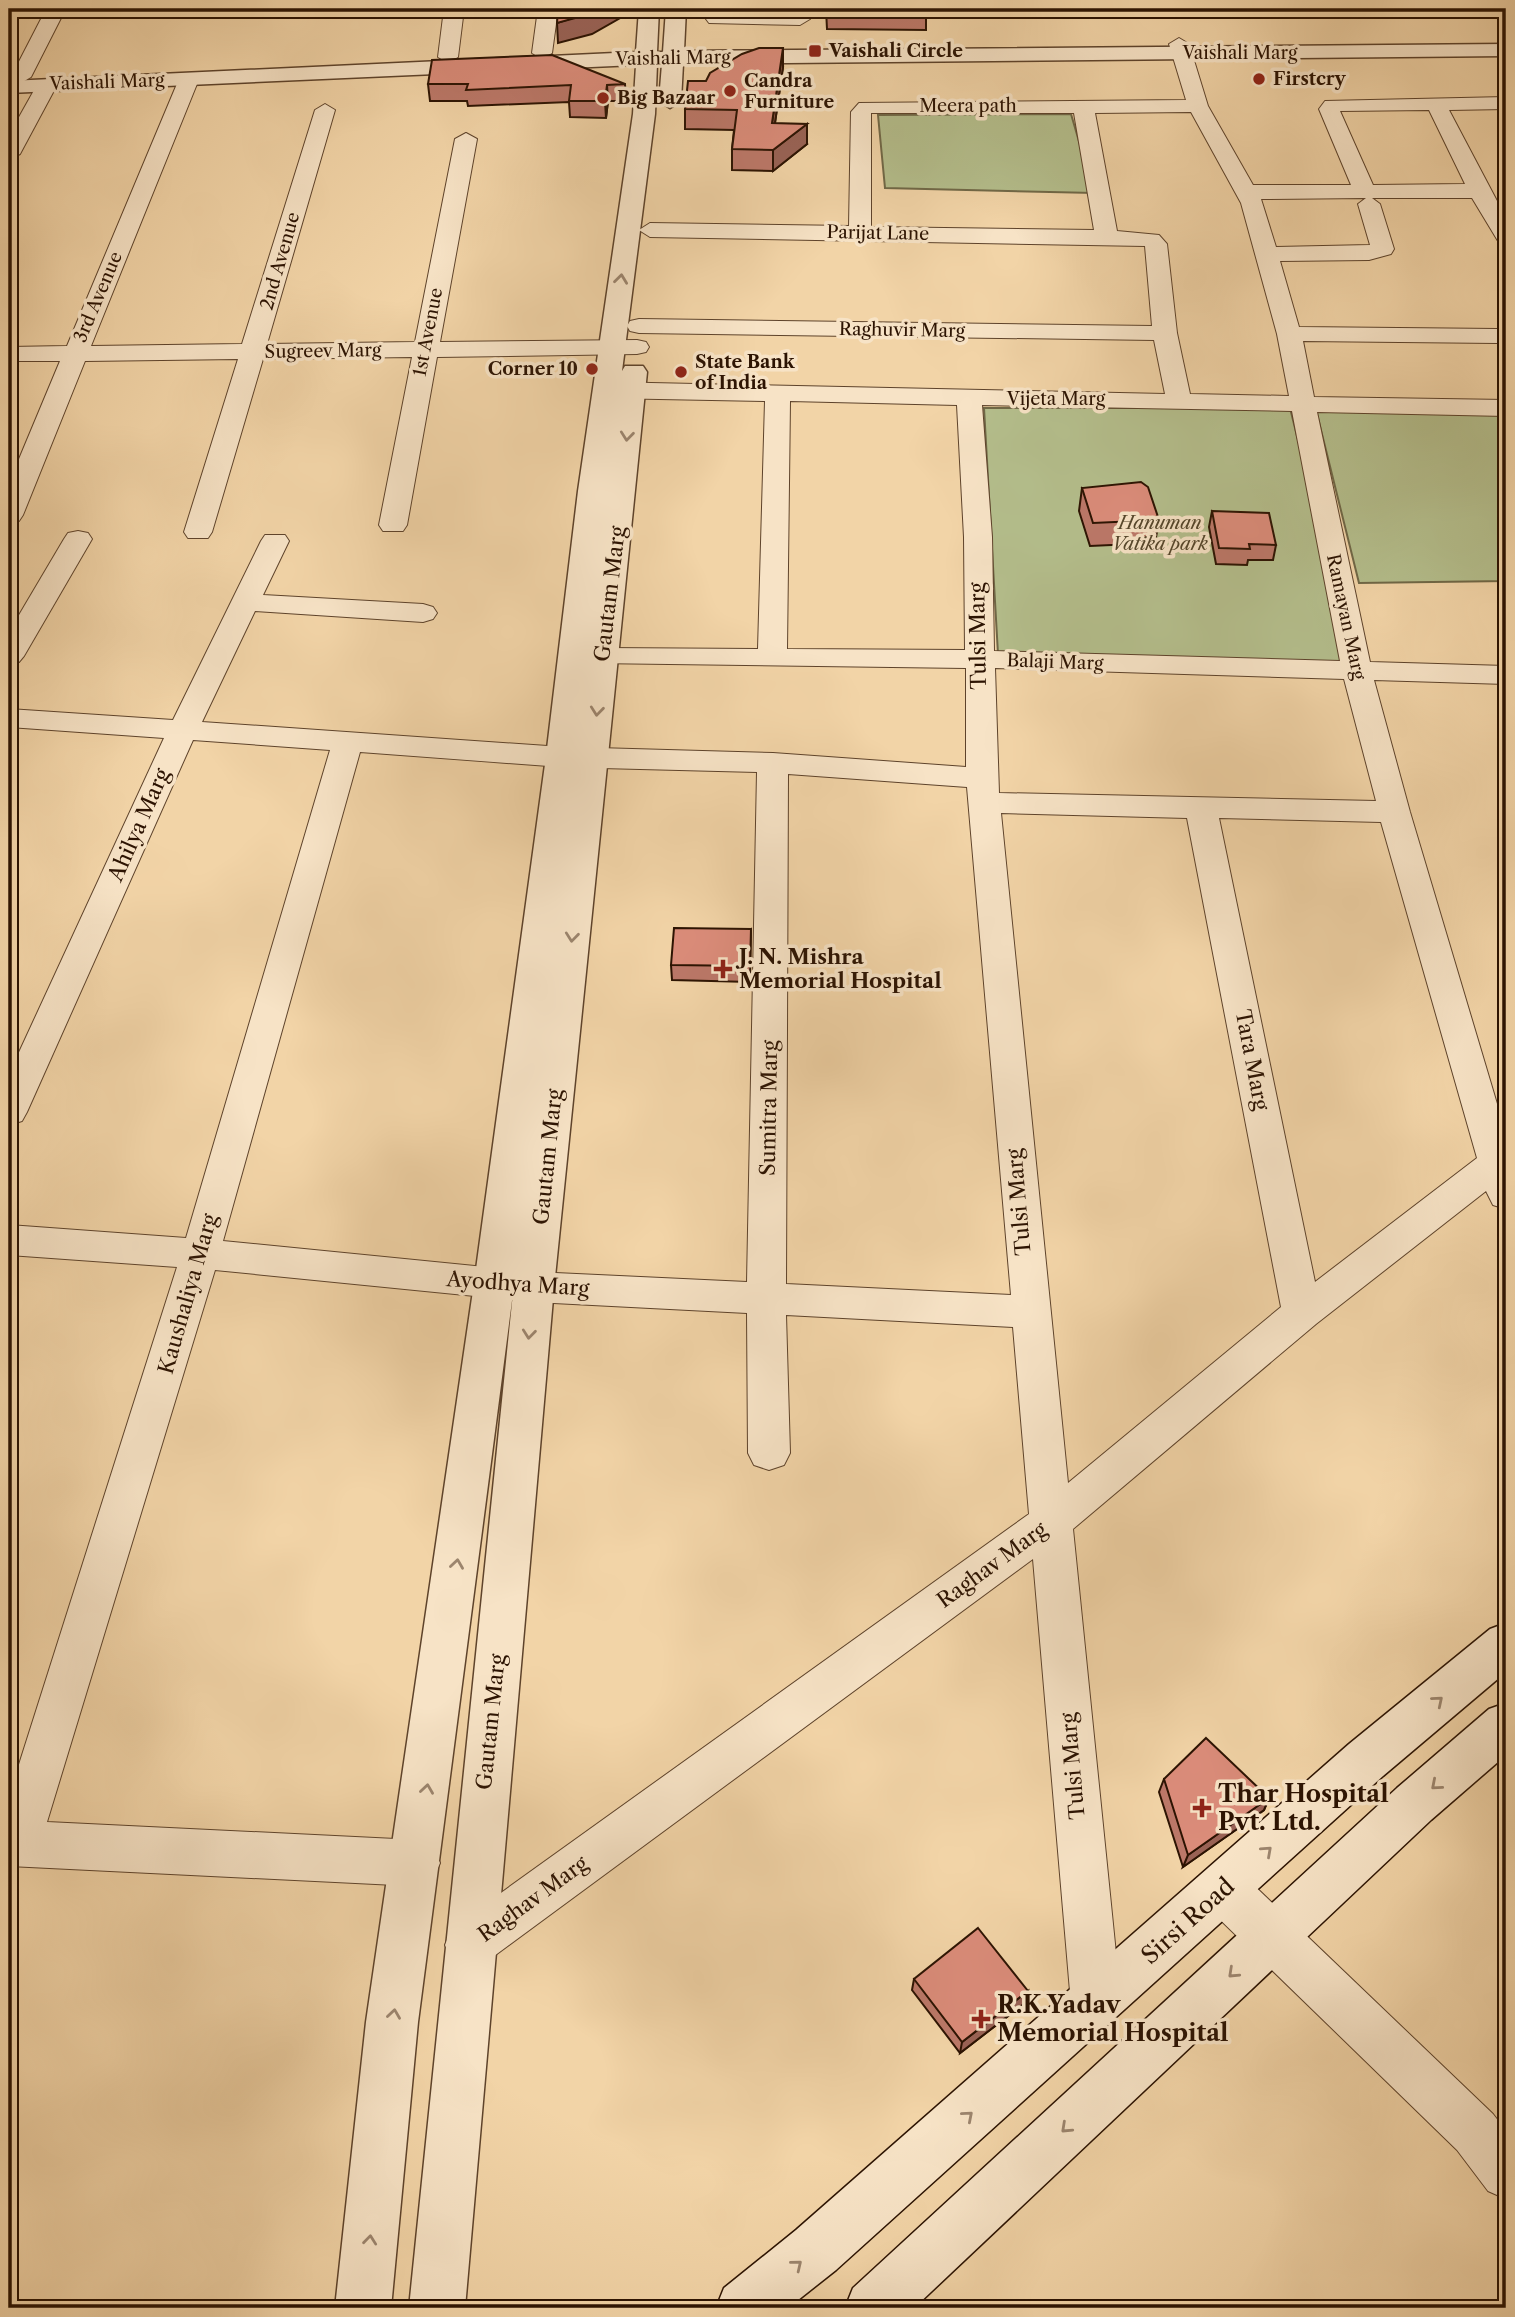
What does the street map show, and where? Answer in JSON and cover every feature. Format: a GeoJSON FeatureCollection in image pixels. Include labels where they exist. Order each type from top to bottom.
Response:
{"type":"FeatureCollection","features":[{"type":"Feature","properties":{"kind":"street"},"geometry":{"type":"LineString","coordinates":[[9,12],[91,9]]}},
{"type":"Feature","properties":{"kind":"street"},"geometry":{"type":"LineString","coordinates":[[448,61],[454,9]]}},
{"type":"Feature","properties":{"kind":"street"},"geometry":{"type":"LineString","coordinates":[[547,55],[548,9]]}},
{"type":"Feature","properties":{"kind":"street"},"geometry":{"type":"LineString","coordinates":[[14,82],[55,10]]}},
{"type":"Feature","properties":{"kind":"street"},"geometry":{"type":"LineString","coordinates":[[716,19],[800,14],[793,52]]}},
{"type":"Feature","properties":{"kind":"street"},"geometry":{"type":"LineString","coordinates":[[547,55],[616,42],[649,16]]}},
{"type":"Feature","properties":{"kind":"street","name":"Gautam Marg"},"geometry":{"type":"LineString","coordinates":[[363,2308],[392,2022],[416,1863],[514,1286],[619,390],[650,230],[658,101],[648,54],[649,16]]}},
{"type":"Feature","properties":{"kind":"street"},"geometry":{"type":"LineString","coordinates":[[676,16],[718,40],[793,52]]}},
{"type":"Feature","properties":{"kind":"street","name":"Gautam Marg"},"geometry":{"type":"LineString","coordinates":[[629,340],[658,101],[675,54],[676,16]]}},
{"type":"Feature","properties":{"kind":"street","name":"Vaishali Marg"},"geometry":{"type":"LineString","coordinates":[[14,82],[47,85],[189,79],[547,55],[1181,49],[1506,42]]}},
{"type":"Feature","properties":{"kind":"street","name":"Vaishali Marg"},"geometry":{"type":"LineString","coordinates":[[1181,49],[1506,51]]}},
{"type":"Feature","properties":{"kind":"street","name":"Ramayan Marg"},"geometry":{"type":"LineString","coordinates":[[1181,49],[1198,106],[1252,203],[1264,254],[1289,334],[1357,671],[1394,812],[1502,1179]]}},
{"type":"Feature","properties":{"kind":"street"},"geometry":{"type":"LineString","coordinates":[[547,55],[632,82],[658,101],[696,77],[736,61],[793,52]]}},
{"type":"Feature","properties":{"kind":"street","name":"Vaishali Marg"},"geometry":{"type":"LineString","coordinates":[[14,82],[448,61]]}},
{"type":"Feature","properties":{"kind":"street","name":"3rd Avenue"},"geometry":{"type":"LineString","coordinates":[[9,516],[189,79]]}},
{"type":"Feature","properties":{"kind":"street"},"geometry":{"type":"LineString","coordinates":[[9,154],[47,85]]}},
{"type":"Feature","properties":{"kind":"street"},"geometry":{"type":"LineString","coordinates":[[1264,254],[1369,253],[1383,249],[1367,198],[1329,109],[1340,103],[1506,103]]}},
{"type":"Feature","properties":{"kind":"street"},"geometry":{"type":"LineString","coordinates":[[1436,104],[1479,191],[1506,236]]}},
{"type":"Feature","properties":{"kind":"street"},"geometry":{"type":"LineString","coordinates":[[1083,106],[1107,237]]}},
{"type":"Feature","properties":{"kind":"street","name":"Meera path"},"geometry":{"type":"LineString","coordinates":[[860,232],[861,112],[866,107],[1198,106]]}},
{"type":"Feature","properties":{"kind":"street","name":"2nd Avenue"},"geometry":{"type":"LineString","coordinates":[[198,532],[325,110]]}},
{"type":"Feature","properties":{"kind":"street","name":"1st Avenue"},"geometry":{"type":"LineString","coordinates":[[393,525],[466,139]]}},
{"type":"Feature","properties":{"kind":"street"},"geometry":{"type":"LineString","coordinates":[[1245,192],[1367,198],[1479,191]]}},
{"type":"Feature","properties":{"kind":"street","name":"Parijat Lane"},"geometry":{"type":"LineString","coordinates":[[650,230],[1139,237],[1156,244],[1165,333]]}},
{"type":"Feature","properties":{"kind":"street"},"geometry":{"type":"LineString","coordinates":[[1165,333],[1179,400]]}},
{"type":"Feature","properties":{"kind":"street","name":"Raghuvir Marg"},"geometry":{"type":"LineString","coordinates":[[629,340],[1165,333]]}},
{"type":"Feature","properties":{"kind":"street"},"geometry":{"type":"LineString","coordinates":[[1289,334],[1497,336]]}},
{"type":"Feature","properties":{"kind":"street","name":"Sugreev Marg"},"geometry":{"type":"LineString","coordinates":[[9,354],[253,353],[629,340]]}},
{"type":"Feature","properties":{"kind":"street","name":"Gautam Marg"},"geometry":{"type":"LineString","coordinates":[[577,757],[603,657],[619,390]]}},
{"type":"Feature","properties":{"kind":"street","name":"Vijeta Marg"},"geometry":{"type":"LineString","coordinates":[[619,390],[1506,408]]}},
{"type":"Feature","properties":{"kind":"street"},"geometry":{"type":"LineString","coordinates":[[772,656],[778,394]]}},
{"type":"Feature","properties":{"kind":"street","name":"Tulsi Marg"},"geometry":{"type":"LineString","coordinates":[[969,398],[978,537],[977,659],[983,790],[1029,1312],[1096,2003]]}},
{"type":"Feature","properties":{"kind":"street"},"geometry":{"type":"LineString","coordinates":[[9,656],[78,539]]}},
{"type":"Feature","properties":{"kind":"street","name":"Ahilya Marg"},"geometry":{"type":"LineString","coordinates":[[9,1112],[183,730],[275,541]]}},
{"type":"Feature","properties":{"kind":"street"},"geometry":{"type":"LineString","coordinates":[[247,602],[423,613]]}},
{"type":"Feature","properties":{"kind":"street","name":"Balaji Marg"},"geometry":{"type":"LineString","coordinates":[[603,657],[977,659],[1506,675]]}},
{"type":"Feature","properties":{"kind":"street"},"geometry":{"type":"LineString","coordinates":[[9,718],[577,757],[773,763],[983,790],[1201,807],[1394,812]]}},
{"type":"Feature","properties":{"kind":"street","name":"Kaushaliya Marg"},"geometry":{"type":"LineString","coordinates":[[13,1843],[200,1254],[348,741]]}},
{"type":"Feature","properties":{"kind":"street","name":"Sumitra Marg"},"geometry":{"type":"LineString","coordinates":[[769,1453],[766,1299],[773,763]]}},
{"type":"Feature","properties":{"kind":"street","name":"Tara Marg"},"geometry":{"type":"LineString","coordinates":[[1201,807],[1302,1313]]}},
{"type":"Feature","properties":{"kind":"street","name":"Raghav Marg"},"geometry":{"type":"LineString","coordinates":[[469,1945],[1050,1523],[1302,1313],[1502,1179]]}},
{"type":"Feature","properties":{"kind":"street","name":"Ayodhya Marg"},"geometry":{"type":"LineString","coordinates":[[9,1240],[200,1254],[514,1286],[1029,1312]]}},
{"type":"Feature","properties":{"kind":"street","name":"Gautam Marg"},"geometry":{"type":"LineString","coordinates":[[437,2308],[469,1945],[514,1286]]}},
{"type":"Feature","properties":{"kind":"street","name":"Sirsi Road"},"geometry":{"type":"LineString","coordinates":[[744,2308],[816,2250],[1224,1890],[1366,1760],[1506,1644]]}},
{"type":"Feature","properties":{"kind":"street"},"geometry":{"type":"LineString","coordinates":[[873,2308],[1414,1804],[1506,1725]]}},
{"type":"Feature","properties":{"kind":"street"},"geometry":{"type":"LineString","coordinates":[[13,1843],[416,1863]]}},
{"type":"Feature","properties":{"kind":"street"},"geometry":{"type":"LineString","coordinates":[[1224,1890],[1475,2132],[1506,2174]]}},
{"type":"Feature","properties":{"kind":"green space"},"geometry":{"type":"Polygon","coordinates":[[[1071,114],[1094,193],[885,188],[878,115],[1071,114]]]}},
{"type":"Feature","properties":{"kind":"green space","name":"Hanuman Vatika park"},"geometry":{"type":"Polygon","coordinates":[[[984,408],[1290,408],[1354,664],[998,654],[984,408]]]}},
{"type":"Feature","properties":{"kind":"green space"},"geometry":{"type":"Polygon","coordinates":[[[1316,410],[1506,413],[1506,581],[1359,583],[1316,410]]]}},
{"type":"Feature","properties":{"kind":"building"},"geometry":{"type":"Polygon","coordinates":[[[558,9],[601,9],[557,23],[558,9]]]}},
{"type":"Feature","properties":{"kind":"building"},"geometry":{"type":"Polygon","coordinates":[[[926,9],[927,12],[827,11],[926,9]]]}},
{"type":"Feature","properties":{"kind":"building"},"geometry":{"type":"Polygon","coordinates":[[[759,48],[783,48],[772,123],[807,124],[773,150],[732,149],[737,110],[685,109],[688,81],[706,81],[710,73],[742,54],[759,48]]]}},
{"type":"Feature","properties":{"kind":"building"},"geometry":{"type":"Polygon","coordinates":[[[552,55],[625,84],[607,85],[605,101],[569,101],[571,85],[466,90],[468,84],[428,84],[432,60],[552,55]]]}},
{"type":"Feature","properties":{"kind":"building"},"geometry":{"type":"Polygon","coordinates":[[[1141,482],[1148,487],[1159,520],[1093,523],[1082,488],[1141,482]]]}},
{"type":"Feature","properties":{"kind":"building"},"geometry":{"type":"Polygon","coordinates":[[[1212,511],[1269,513],[1276,545],[1249,544],[1250,549],[1219,548],[1212,511]]]}},
{"type":"Feature","properties":{"kind":"building"},"geometry":{"type":"Polygon","coordinates":[[[674,928],[751,929],[750,966],[671,965],[674,928]]]}},
{"type":"Feature","properties":{"kind":"building"},"geometry":{"type":"Polygon","coordinates":[[[1206,1738],[1269,1798],[1188,1855],[1164,1779],[1206,1738]]]}},
{"type":"Feature","properties":{"kind":"building"},"geometry":{"type":"Polygon","coordinates":[[[978,1928],[1028,1991],[962,2042],[914,1979],[978,1928]]]}},
{"type":"Feature","properties":{"kind":"place","name":"Vaishali Circle"},"geometry":{"type":"Point","coordinates":[815,51]}},
{"type":"Feature","properties":{"kind":"place","name":"Firstcry"},"geometry":{"type":"Point","coordinates":[1259,79]}},
{"type":"Feature","properties":{"kind":"place","name":"Candra Furniture"},"geometry":{"type":"Point","coordinates":[730,91]}},
{"type":"Feature","properties":{"kind":"place","name":"Big Bazaar"},"geometry":{"type":"Point","coordinates":[603,98]}},
{"type":"Feature","properties":{"kind":"place","name":"Corner 10"},"geometry":{"type":"Point","coordinates":[592,369]}},
{"type":"Feature","properties":{"kind":"place","name":"State Bank of India"},"geometry":{"type":"Point","coordinates":[681,372]}},
{"type":"Feature","properties":{"kind":"place","name":"J. N. Mishra Memorial Hospital"},"geometry":{"type":"Point","coordinates":[723,969]}},
{"type":"Feature","properties":{"kind":"place","name":"Thar Hospital Pvt. Ltd."},"geometry":{"type":"Point","coordinates":[1202,1808]}},
{"type":"Feature","properties":{"kind":"place","name":"R.K.Yadav Memorial Hospital"},"geometry":{"type":"Point","coordinates":[981,2019]}}]}
